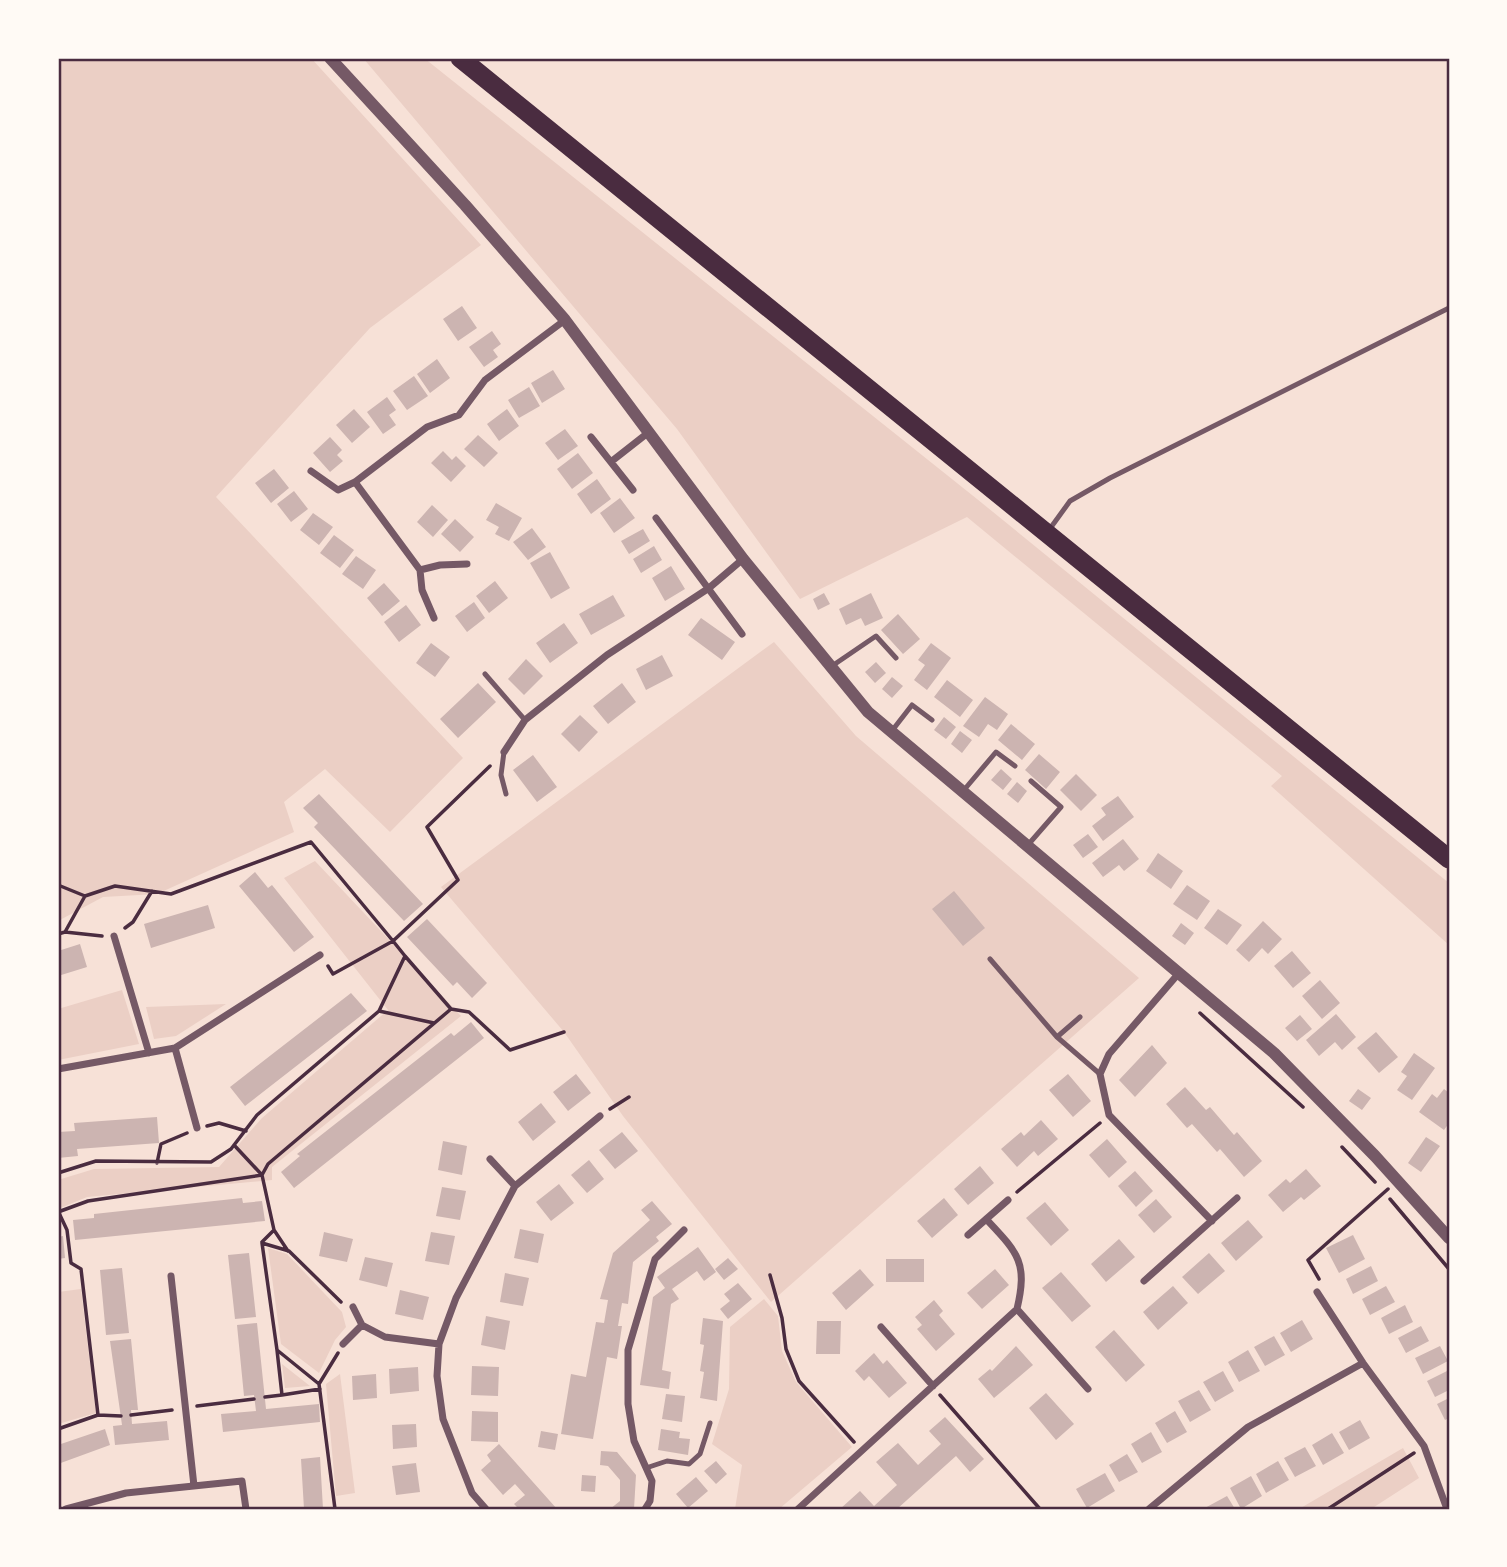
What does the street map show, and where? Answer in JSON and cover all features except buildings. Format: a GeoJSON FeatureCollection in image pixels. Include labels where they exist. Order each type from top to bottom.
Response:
{"type":"FeatureCollection","features":[{"type":"Feature","properties":{"kind":"highway"},"geometry":{"type":"LineString","coordinates":[[460,58],[1449,859]]}},
{"type":"Feature","properties":{"kind":"street"},"geometry":{"type":"LineString","coordinates":[[330,58],[465,205],[565,320],[743,559],[829,668],[868,712],[1274,1053],[1449,1238]]}},
{"type":"Feature","properties":{"kind":"street"},"geometry":{"type":"LineString","coordinates":[[311,471],[338,489],[355,482],[427,427],[459,415],[485,380],[565,320]]}},
{"type":"Feature","properties":{"kind":"street"},"geometry":{"type":"LineString","coordinates":[[612,461],[650,431]]}},
{"type":"Feature","properties":{"kind":"street"},"geometry":{"type":"LineString","coordinates":[[591,437],[633,490]]}},
{"type":"Feature","properties":{"kind":"street"},"geometry":{"type":"LineString","coordinates":[[355,482],[420,570],[422,590],[434,618]]}},
{"type":"Feature","properties":{"kind":"street"},"geometry":{"type":"LineString","coordinates":[[656,518],[742,635]]}},
{"type":"Feature","properties":{"kind":"street"},"geometry":{"type":"LineString","coordinates":[[504,752],[524,720],[607,655],[709,588],[743,559]]}},
{"type":"Feature","properties":{"kind":"street"},"geometry":{"type":"LineString","coordinates":[[420,570],[440,565],[467,564]]}},
{"type":"Feature","properties":{"kind":"street"},"geometry":{"type":"LineString","coordinates":[[114,936],[149,1054]]}},
{"type":"Feature","properties":{"kind":"street"},"geometry":{"type":"LineString","coordinates":[[58,1069],[175,1048],[320,955]]}},
{"type":"Feature","properties":{"kind":"street"},"geometry":{"type":"LineString","coordinates":[[1180,973],[1109,1054],[1100,1074],[1109,1115],[1212,1220]]}},
{"type":"Feature","properties":{"kind":"street"},"geometry":{"type":"LineString","coordinates":[[175,1048],[197,1128]]}},
{"type":"Feature","properties":{"kind":"street"},"geometry":{"type":"LineString","coordinates":[[486,1509],[472,1493],[443,1419],[438,1376],[439,1344],[456,1298],[515,1186],[600,1116]]}},
{"type":"Feature","properties":{"kind":"street"},"geometry":{"type":"LineString","coordinates":[[490,1159],[515,1186]]}},
{"type":"Feature","properties":{"kind":"street"},"geometry":{"type":"LineString","coordinates":[[1144,1280],[1237,1198]]}},
{"type":"Feature","properties":{"kind":"street"},"geometry":{"type":"LineString","coordinates":[[968,1235],[1007,1200]]}},
{"type":"Feature","properties":{"kind":"street"},"geometry":{"type":"LineString","coordinates":[[800,1509],[1017,1309],[1024,1278],[1013,1248],[986,1219]]}},
{"type":"Feature","properties":{"kind":"street"},"geometry":{"type":"LineString","coordinates":[[645,1509],[650,1501],[652,1481],[634,1441],[628,1404],[628,1350],[655,1259],[684,1230]]}},
{"type":"Feature","properties":{"kind":"street"},"geometry":{"type":"LineString","coordinates":[[171,1276],[194,1486]]}},
{"type":"Feature","properties":{"kind":"street"},"geometry":{"type":"LineString","coordinates":[[1317,1292],[1363,1363],[1424,1446],[1447,1509]]}},
{"type":"Feature","properties":{"kind":"street"},"geometry":{"type":"LineString","coordinates":[[353,1307],[362,1325],[385,1337],[439,1344]]}},
{"type":"Feature","properties":{"kind":"street"},"geometry":{"type":"LineString","coordinates":[[1017,1309],[1088,1390]]}},
{"type":"Feature","properties":{"kind":"street"},"geometry":{"type":"LineString","coordinates":[[343,1344],[362,1325]]}},
{"type":"Feature","properties":{"kind":"street"},"geometry":{"type":"LineString","coordinates":[[881,1327],[933,1386]]}},
{"type":"Feature","properties":{"kind":"street"},"geometry":{"type":"LineString","coordinates":[[1149,1509],[1248,1427],[1363,1363]]}},
{"type":"Feature","properties":{"kind":"street"},"geometry":{"type":"LineString","coordinates":[[66,1509],[126,1493],[242,1481],[246,1509]]}},
{"type":"Feature","properties":{"kind":"lane"},"geometry":{"type":"LineString","coordinates":[[1047,532],[1070,500],[1449,309]]}},
{"type":"Feature","properties":{"kind":"lane"},"geometry":{"type":"LineString","coordinates":[[829,668],[876,636],[896,658]]}},
{"type":"Feature","properties":{"kind":"lane"},"geometry":{"type":"LineString","coordinates":[[485,674],[524,720]]}},
{"type":"Feature","properties":{"kind":"lane"},"geometry":{"type":"LineString","coordinates":[[891,732],[912,705],[932,720]]}},
{"type":"Feature","properties":{"kind":"lane"},"geometry":{"type":"LineString","coordinates":[[504,752],[501,775],[506,794]]}},
{"type":"Feature","properties":{"kind":"lane"},"geometry":{"type":"LineString","coordinates":[[962,793],[996,752],[1015,766]]}},
{"type":"Feature","properties":{"kind":"lane"},"geometry":{"type":"LineString","coordinates":[[1027,846],[1061,807],[1031,781]]}},
{"type":"Feature","properties":{"kind":"lane"},"geometry":{"type":"LineString","coordinates":[[990,959],[1057,1037],[1100,1074]]}},
{"type":"Feature","properties":{"kind":"lane"},"geometry":{"type":"LineString","coordinates":[[1057,1037],[1080,1017]]}},
{"type":"Feature","properties":{"kind":"lane"},"geometry":{"type":"LineString","coordinates":[[646,1468],[667,1461],[690,1464],[700,1454],[710,1423]]}},
{"type":"Feature","properties":{"kind":"path"},"geometry":{"type":"LineString","coordinates":[[320,955],[333,974],[393,941],[458,880],[427,827],[504,752]]}},
{"type":"Feature","properties":{"kind":"path"},"geometry":{"type":"LineString","coordinates":[[58,886],[85,896],[115,886],[171,894],[311,842],[451,1009],[469,1012],[510,1050],[564,1032]]}},
{"type":"Feature","properties":{"kind":"path"},"geometry":{"type":"LineString","coordinates":[[58,934],[65,932],[85,896]]}},
{"type":"Feature","properties":{"kind":"path"},"geometry":{"type":"LineString","coordinates":[[58,1173],[96,1161],[211,1162],[234,1145],[257,1115],[379,1012],[405,956]]}},
{"type":"Feature","properties":{"kind":"path"},"geometry":{"type":"LineString","coordinates":[[262,1175],[268,1164],[451,1009]]}},
{"type":"Feature","properties":{"kind":"path"},"geometry":{"type":"LineString","coordinates":[[379,1012],[434,1024]]}},
{"type":"Feature","properties":{"kind":"path"},"geometry":{"type":"LineString","coordinates":[[1198,1012],[1310,1114]]}},
{"type":"Feature","properties":{"kind":"path"},"geometry":{"type":"LineString","coordinates":[[600,1116],[629,1097]]}},
{"type":"Feature","properties":{"kind":"path"},"geometry":{"type":"LineString","coordinates":[[1007,1200],[1109,1115]]}},
{"type":"Feature","properties":{"kind":"path"},"geometry":{"type":"LineString","coordinates":[[1338,1143],[1385,1192],[1449,1269]]}},
{"type":"Feature","properties":{"kind":"path"},"geometry":{"type":"LineString","coordinates":[[234,1145],[262,1175],[274,1230],[289,1251],[344,1305],[353,1307]]}},
{"type":"Feature","properties":{"kind":"path"},"geometry":{"type":"LineString","coordinates":[[98,1415],[81,1269],[71,1263],[67,1230],[58,1211],[88,1201],[262,1175]]}},
{"type":"Feature","properties":{"kind":"path"},"geometry":{"type":"LineString","coordinates":[[1317,1292],[1319,1279],[1308,1260],[1397,1181]]}},
{"type":"Feature","properties":{"kind":"path"},"geometry":{"type":"LineString","coordinates":[[262,1243],[274,1230]]}},
{"type":"Feature","properties":{"kind":"path"},"geometry":{"type":"LineString","coordinates":[[262,1243],[289,1251]]}},
{"type":"Feature","properties":{"kind":"path"},"geometry":{"type":"LineString","coordinates":[[262,1243],[282,1395]]}},
{"type":"Feature","properties":{"kind":"path"},"geometry":{"type":"LineString","coordinates":[[770,1275],[782,1318],[786,1349],[799,1381],[863,1451]]}},
{"type":"Feature","properties":{"kind":"path"},"geometry":{"type":"LineString","coordinates":[[335,1509],[319,1384],[343,1344]]}},
{"type":"Feature","properties":{"kind":"path"},"geometry":{"type":"LineString","coordinates":[[277,1350],[319,1384]]}},
{"type":"Feature","properties":{"kind":"path"},"geometry":{"type":"LineString","coordinates":[[933,1386],[1040,1509]]}},
{"type":"Feature","properties":{"kind":"path"},"geometry":{"type":"LineString","coordinates":[[265,1397],[320,1390]]}},
{"type":"Feature","properties":{"kind":"path"},"geometry":{"type":"LineString","coordinates":[[58,1429],[98,1415],[121,1416]]}},
{"type":"Feature","properties":{"kind":"path"},"geometry":{"type":"LineString","coordinates":[[1328,1509],[1424,1446]]}},
{"type":"Feature","properties":{"kind":"shaded area"},"geometry":{"type":"Polygon","coordinates":[[[58,58],[311,58],[481,245],[370,328],[216,497],[463,758],[390,832],[325,769],[284,802],[294,832],[157,894],[103,897],[58,921],[58,58]]]}},
{"type":"Feature","properties":{"kind":"shaded area"},"geometry":{"type":"Polygon","coordinates":[[[363,58],[424,58],[977,499],[1449,883],[1449,945],[1271,786],[1282,776],[967,517],[800,599],[677,429],[363,58]]]}},
{"type":"Feature","properties":{"kind":"shaded area"},"geometry":{"type":"Polygon","coordinates":[[[774,642],[856,736],[1139,978],[771,1302],[623,1116],[564,1032],[441,887],[774,642]]]}},
{"type":"Feature","properties":{"kind":"shaded area"},"geometry":{"type":"Polygon","coordinates":[[[315,861],[461,1016],[272,1167],[272,1180],[87,1197],[58,1209],[58,1180],[94,1169],[219,1167],[262,1118],[388,1010],[284,878],[315,861]]]}},
{"type":"Feature","properties":{"kind":"shaded area"},"geometry":{"type":"Polygon","coordinates":[[[122,990],[139,1044],[58,1060],[58,1009],[122,990]]]}},
{"type":"Feature","properties":{"kind":"shaded area"},"geometry":{"type":"Polygon","coordinates":[[[226,1004],[176,1036],[154,1039],[146,1007],[226,1004]]]}},
{"type":"Feature","properties":{"kind":"shaded area"},"geometry":{"type":"Polygon","coordinates":[[[268,1248],[287,1254],[342,1312],[346,1327],[335,1340],[319,1373],[281,1344],[268,1248]]]}},
{"type":"Feature","properties":{"kind":"shaded area"},"geometry":{"type":"Polygon","coordinates":[[[81,1289],[96,1413],[58,1424],[58,1292],[81,1289]]]}},
{"type":"Feature","properties":{"kind":"shaded area"},"geometry":{"type":"Polygon","coordinates":[[[764,1299],[778,1316],[782,1351],[796,1382],[852,1447],[779,1509],[735,1509],[742,1465],[712,1444],[729,1389],[730,1327],[764,1299]]]}},
{"type":"Feature","properties":{"kind":"shaded area"},"geometry":{"type":"Polygon","coordinates":[[[282,1364],[310,1386],[285,1388],[282,1364]]]}},
{"type":"Feature","properties":{"kind":"shaded area"},"geometry":{"type":"Polygon","coordinates":[[[340,1374],[355,1493],[336,1496],[326,1384],[340,1374]]]}},
{"type":"Feature","properties":{"kind":"shaded area"},"geometry":{"type":"Polygon","coordinates":[[[1403,1448],[1419,1478],[1371,1509],[1299,1509],[1403,1448]]]}}]}
